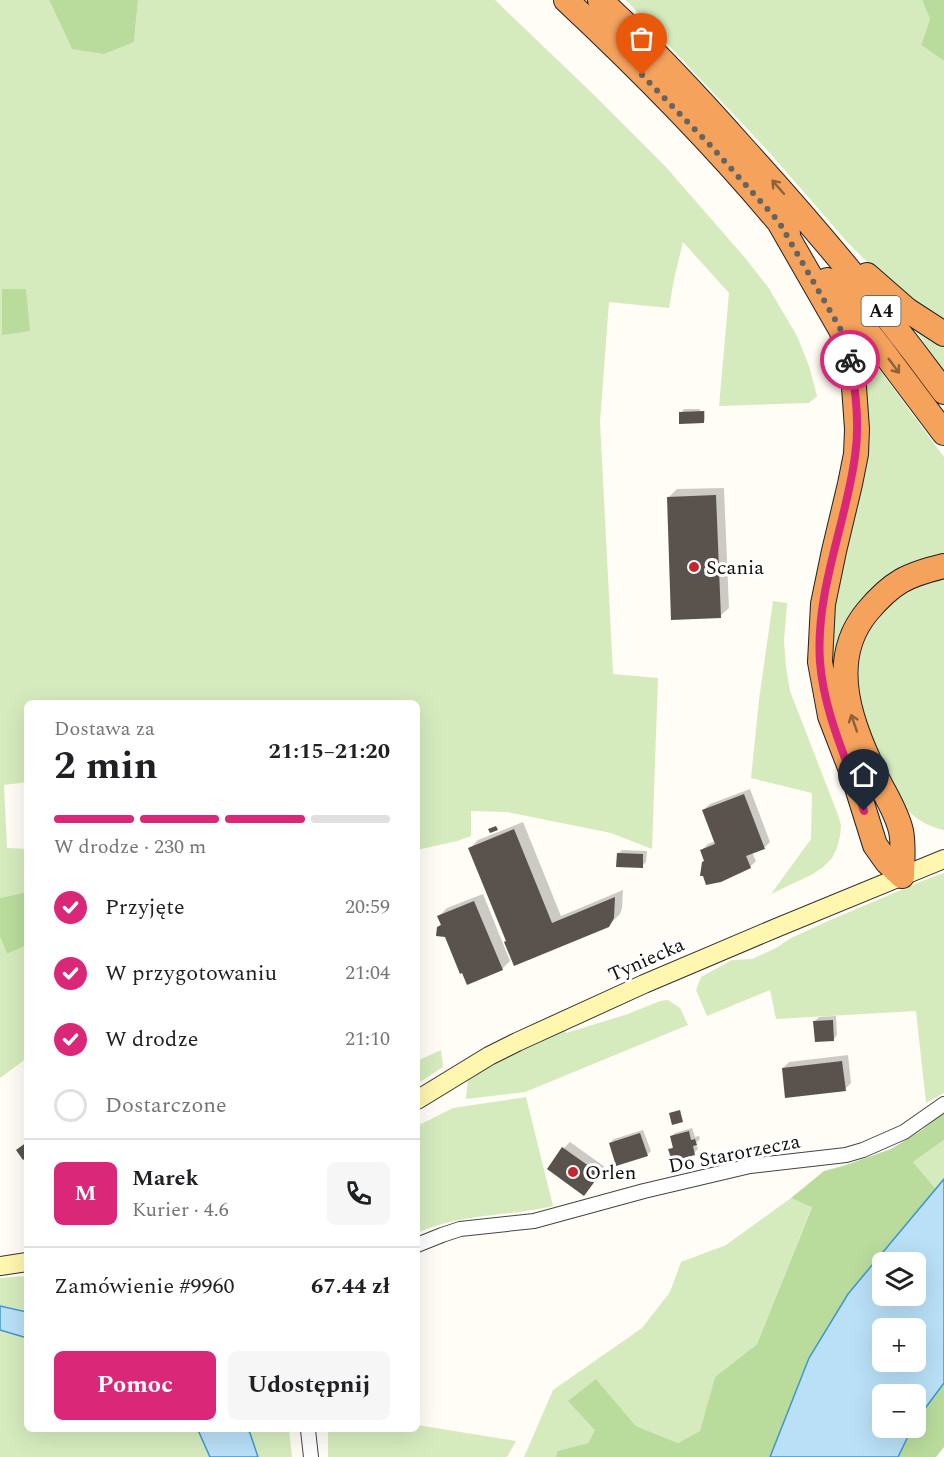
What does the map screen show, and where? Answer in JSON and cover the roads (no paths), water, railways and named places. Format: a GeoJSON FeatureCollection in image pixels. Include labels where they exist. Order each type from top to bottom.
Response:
{"type":"FeatureCollection","features":[{"type":"Feature","properties":{"kind":"highway","name":"A4"},"geometry":{"type":"LineString","coordinates":[[566,0],[670,103],[779,222],[838,293],[944,433]]}},
{"type":"Feature","properties":{"kind":"highway","name":"A4"},"geometry":{"type":"LineString","coordinates":[[600,0],[696,97],[817,230],[944,392]]}},
{"type":"Feature","properties":{"kind":"highway"},"geometry":{"type":"LineString","coordinates":[[779,222],[837,321],[851,363],[858,429],[856,454],[823,604],[820,662],[830,716],[854,778],[875,845],[887,862],[902,876]]}},
{"type":"Feature","properties":{"kind":"highway"},"geometry":{"type":"LineString","coordinates":[[817,230],[907,310],[944,334]]}},
{"type":"Feature","properties":{"kind":"highway"},"geometry":{"type":"LineString","coordinates":[[902,876],[901,831],[852,719],[846,690],[846,666],[849,645],[862,618],[879,597],[897,582],[922,571],[944,566]]}},
{"type":"Feature","properties":{"kind":"street","name":"Tyniecka"},"geometry":{"type":"LineString","coordinates":[[420,1098],[489,1056],[517,1042],[665,975],[944,859]]}},
{"type":"Feature","properties":{"kind":"street","name":"Do Starorzecza"},"geometry":{"type":"LineString","coordinates":[[420,1244],[460,1229],[534,1221],[644,1191],[750,1166],[846,1155],[904,1132],[944,1104]]}},
{"type":"Feature","properties":{"kind":"street"},"geometry":{"type":"LineString","coordinates":[[0,1266],[24,1263]]}},
{"type":"Feature","properties":{"kind":"street"},"geometry":{"type":"LineString","coordinates":[[308,1432],[311,1457]]}},
{"type":"Feature","properties":{"kind":"water"},"geometry":{"type":"Polygon","coordinates":[[[944,1179],[944,1383],[926,1407],[926,1384],[872,1384],[872,1438],[907,1438],[898,1457],[770,1457],[809,1358],[848,1294],[872,1265],[872,1306],[926,1306],[926,1252],[883,1252],[944,1179]]]}},
{"type":"Feature","properties":{"kind":"water"},"geometry":{"type":"Polygon","coordinates":[[[0,1306],[24,1311],[24,1337],[0,1330],[0,1306]]]}},
{"type":"Feature","properties":{"kind":"water"},"geometry":{"type":"Polygon","coordinates":[[[199,1432],[249,1432],[258,1457],[210,1457],[199,1432]]]}},
{"type":"Feature","properties":{"kind":"place","name":"Scania"},"geometry":{"type":"Point","coordinates":[694,567]}},
{"type":"Feature","properties":{"kind":"place","name":"Orlen"},"geometry":{"type":"Point","coordinates":[573,1172]}}]}
